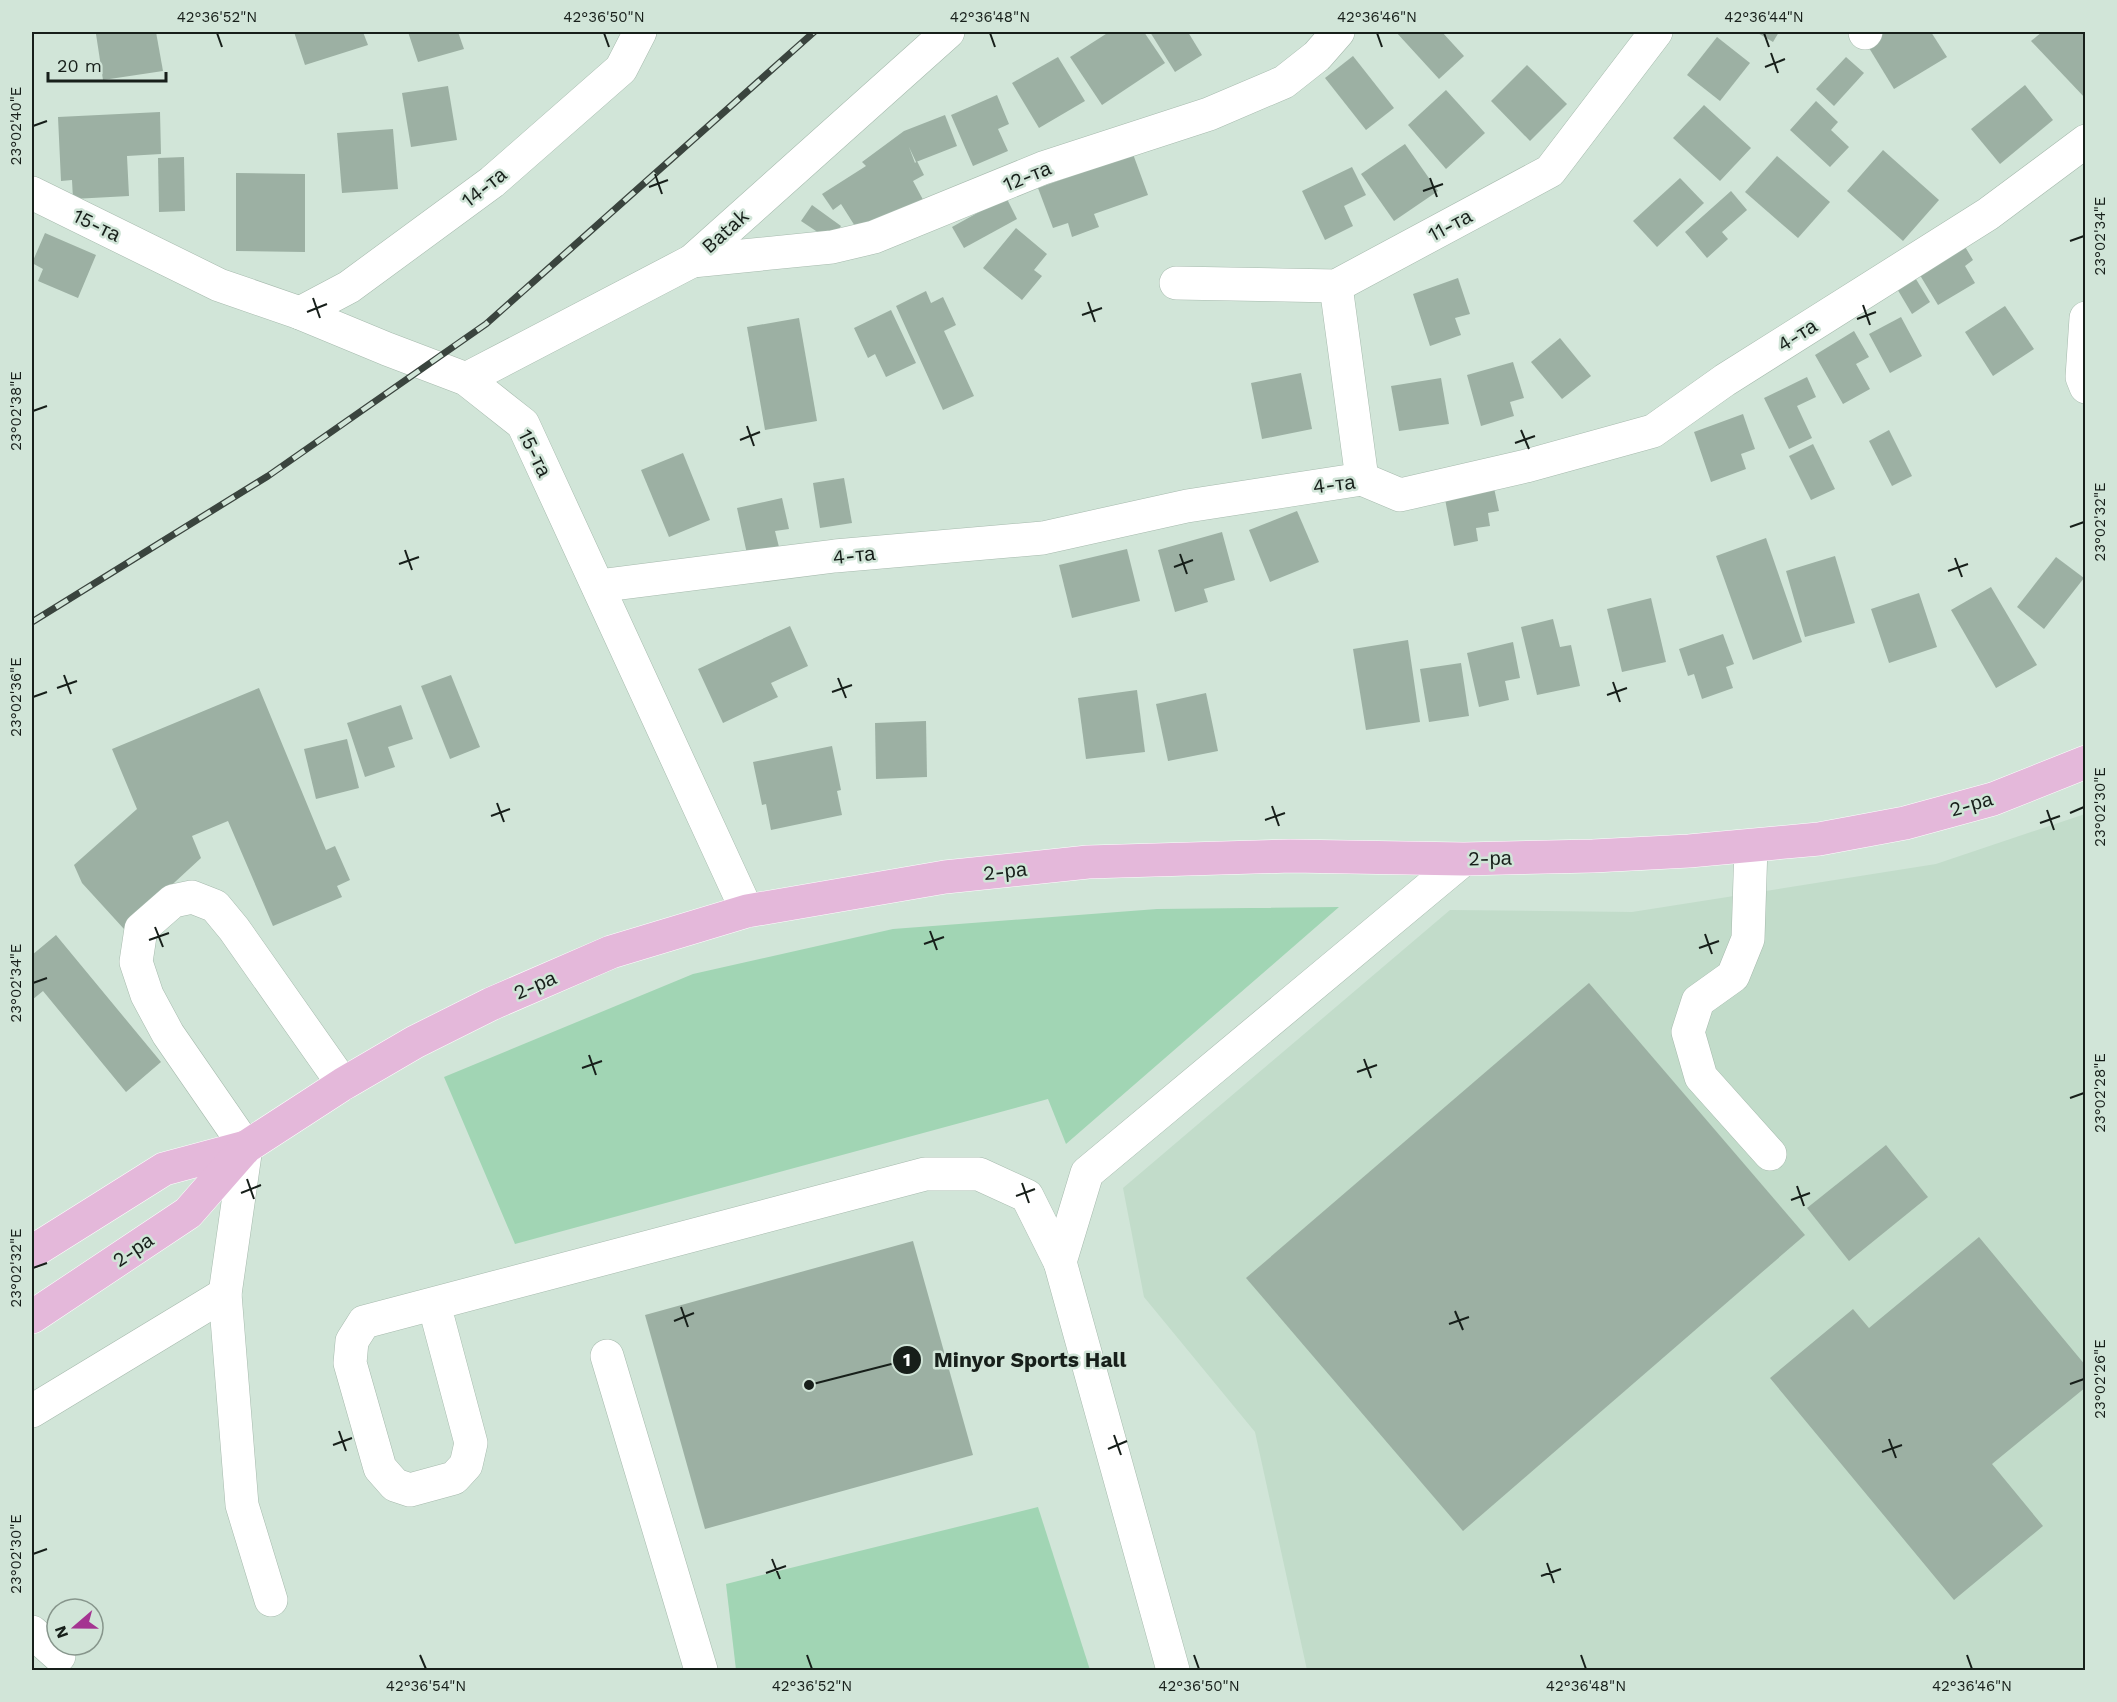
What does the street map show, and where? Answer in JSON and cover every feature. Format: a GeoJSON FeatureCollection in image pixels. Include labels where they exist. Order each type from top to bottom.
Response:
{"type":"FeatureCollection","features":[{"type":"Feature","properties":{"kind":"main road","name":"2-ра"},"geometry":{"type":"LineString","coordinates":[[32,1317],[188,1213],[246,1147],[343,1083],[415,1042],[491,1004],[611,952],[747,911],[945,877],[1088,862],[1291,856],[1464,859],[1604,855],[1751,846],[1819,839],[1905,823],[1993,799],[2085,762]]}},
{"type":"Feature","properties":{"kind":"main road"},"geometry":{"type":"LineString","coordinates":[[32,1252],[164,1169],[246,1147]]}},
{"type":"Feature","properties":{"kind":"street","name":"14-та"},"geometry":{"type":"LineString","coordinates":[[300,313],[349,287],[492,182],[621,69],[640,32]]}},
{"type":"Feature","properties":{"kind":"street","name":"Batak"},"geometry":{"type":"LineString","coordinates":[[466,379],[692,261],[948,32]]}},
{"type":"Feature","properties":{"kind":"street","name":"12-та"},"geometry":{"type":"LineString","coordinates":[[692,261],[832,247],[874,237],[1043,168],[1209,114],[1284,82],[1317,56],[1338,32]]}},
{"type":"Feature","properties":{"kind":"street","name":"11-та"},"geometry":{"type":"LineString","coordinates":[[1176,283],[1336,286],[1550,171],[1656,32]]}},
{"type":"Feature","properties":{"kind":"street","name":"4-та"},"geometry":{"type":"LineString","coordinates":[[598,586],[835,556],[1043,538],[1187,506],[1362,479],[1400,495],[1526,466],[1653,431],[1725,380],[1988,214],[2085,141]]}},
{"type":"Feature","properties":{"kind":"street","name":"15-та"},"geometry":{"type":"LineString","coordinates":[[32,193],[219,285],[300,313],[387,350],[466,379],[523,424],[747,911]]}},
{"type":"Feature","properties":{"kind":"street"},"geometry":{"type":"LineString","coordinates":[[1336,286],[1362,479]]}},
{"type":"Feature","properties":{"kind":"street"},"geometry":{"type":"LineString","coordinates":[[2085,318],[2082,377],[2085,387]]}},
{"type":"Feature","properties":{"kind":"street"},"geometry":{"type":"LineString","coordinates":[[1751,846],[1748,939],[1732,976],[1698,1001],[1688,1032],[1701,1077],[1770,1154]]}},
{"type":"Feature","properties":{"kind":"street"},"geometry":{"type":"LineString","coordinates":[[1060,1262],[1087,1173],[1464,859]]}},
{"type":"Feature","properties":{"kind":"street"},"geometry":{"type":"LineString","coordinates":[[271,1600],[242,1506],[225,1294],[246,1147],[168,1034],[147,995],[136,962],[141,929],[173,901],[192,897],[215,906],[234,929],[343,1083]]}},
{"type":"Feature","properties":{"kind":"street"},"geometry":{"type":"LineString","coordinates":[[434,1304],[471,1443],[466,1465],[454,1478],[410,1490],[395,1485],[380,1468],[350,1363],[352,1341],[364,1322],[926,1174],[979,1174],[1027,1196],[1060,1262],[1173,1671]]}},
{"type":"Feature","properties":{"kind":"street"},"geometry":{"type":"LineString","coordinates":[[32,1411],[225,1294]]}},
{"type":"Feature","properties":{"kind":"street"},"geometry":{"type":"LineString","coordinates":[[607,1356],[701,1671]]}},
{"type":"Feature","properties":{"kind":"street"},"geometry":{"type":"LineString","coordinates":[[32,1632],[45,1644]]}},
{"type":"Feature","properties":{"kind":"shaded area"},"geometry":{"type":"Polygon","coordinates":[[[2085,814],[2085,1670],[1307,1670],[1255,1432],[1144,1297],[1123,1188],[1450,910],[1632,912],[1936,864],[2085,814]]]}},
{"type":"Feature","properties":{"kind":"green space"},"geometry":{"type":"Polygon","coordinates":[[[1339,907],[1066,1144],[1048,1099],[515,1244],[444,1077],[693,974],[893,929],[1157,909],[1339,907]]]}},
{"type":"Feature","properties":{"kind":"green space"},"geometry":{"type":"Polygon","coordinates":[[[1038,1507],[1090,1670],[736,1670],[726,1584],[1038,1507]]]}},
{"type":"Feature","properties":{"kind":"building"},"geometry":{"type":"Polygon","coordinates":[[[156,32],[163,71],[103,80],[96,34],[156,32]]]}},
{"type":"Feature","properties":{"kind":"building"},"geometry":{"type":"Polygon","coordinates":[[[294,32],[363,32],[368,45],[305,65],[294,32]]]}},
{"type":"Feature","properties":{"kind":"building"},"geometry":{"type":"Polygon","coordinates":[[[408,32],[458,32],[464,49],[418,62],[408,32]]]}},
{"type":"Feature","properties":{"kind":"building"},"geometry":{"type":"Polygon","coordinates":[[[1109,32],[1144,32],[1165,63],[1102,105],[1070,57],[1109,32]]]}},
{"type":"Feature","properties":{"kind":"building"},"geometry":{"type":"Polygon","coordinates":[[[1150,32],[1188,32],[1202,55],[1175,72],[1150,32]]]}},
{"type":"Feature","properties":{"kind":"building"},"geometry":{"type":"Polygon","coordinates":[[[1396,32],[1442,32],[1464,56],[1439,79],[1396,32]]]}},
{"type":"Feature","properties":{"kind":"building"},"geometry":{"type":"Polygon","coordinates":[[[1756,32],[1779,32],[1773,42],[1756,32]]]}},
{"type":"Feature","properties":{"kind":"building"},"geometry":{"type":"Polygon","coordinates":[[[1884,32],[1931,32],[1947,57],[1894,89],[1866,43],[1884,32]]]}},
{"type":"Feature","properties":{"kind":"building"},"geometry":{"type":"Polygon","coordinates":[[[2042,32],[2086,32],[2086,99],[2031,41],[2042,32]]]}},
{"type":"Feature","properties":{"kind":"building"},"geometry":{"type":"Polygon","coordinates":[[[1717,37],[1750,63],[1720,101],[1687,75],[1717,37]]]}},
{"type":"Feature","properties":{"kind":"building"},"geometry":{"type":"Polygon","coordinates":[[[1353,56],[1394,108],[1366,130],[1325,78],[1353,56]]]}},
{"type":"Feature","properties":{"kind":"building"},"geometry":{"type":"Polygon","coordinates":[[[1058,57],[1085,101],[1039,128],[1012,83],[1058,57]]]}},
{"type":"Feature","properties":{"kind":"building"},"geometry":{"type":"Polygon","coordinates":[[[1846,57],[1864,73],[1834,106],[1816,89],[1846,57]]]}},
{"type":"Feature","properties":{"kind":"building"},"geometry":{"type":"Polygon","coordinates":[[[1527,65],[1567,104],[1530,141],[1491,101],[1527,65]]]}},
{"type":"Feature","properties":{"kind":"building"},"geometry":{"type":"Polygon","coordinates":[[[2025,85],[2053,120],[2000,164],[1971,129],[2025,85]]]}},
{"type":"Feature","properties":{"kind":"building"},"geometry":{"type":"Polygon","coordinates":[[[448,86],[457,140],[411,147],[402,93],[448,86]]]}},
{"type":"Feature","properties":{"kind":"building"},"geometry":{"type":"Polygon","coordinates":[[[1446,90],[1485,133],[1446,169],[1408,125],[1446,90]]]}},
{"type":"Feature","properties":{"kind":"building"},"geometry":{"type":"Polygon","coordinates":[[[997,95],[1009,124],[998,129],[1008,151],[973,166],[951,115],[997,95]]]}},
{"type":"Feature","properties":{"kind":"building"},"geometry":{"type":"Polygon","coordinates":[[[1816,101],[1838,122],[1831,130],[1849,147],[1830,167],[1790,130],[1816,101]]]}},
{"type":"Feature","properties":{"kind":"building"},"geometry":{"type":"Polygon","coordinates":[[[1704,105],[1751,148],[1720,181],[1673,138],[1704,105]]]}},
{"type":"Feature","properties":{"kind":"building"},"geometry":{"type":"Polygon","coordinates":[[[160,112],[161,154],[127,156],[129,196],[73,199],[72,180],[61,181],[58,117],[160,112]]]}},
{"type":"Feature","properties":{"kind":"building"},"geometry":{"type":"Polygon","coordinates":[[[945,115],[957,146],[917,162],[924,175],[913,181],[928,209],[860,234],[841,204],[833,210],[822,194],[866,166],[862,162],[904,131],[945,115]]]}},
{"type":"Feature","properties":{"kind":"building"},"geometry":{"type":"Polygon","coordinates":[[[393,129],[398,189],[342,193],[337,133],[393,129]]]}},
{"type":"Feature","properties":{"kind":"building"},"geometry":{"type":"Polygon","coordinates":[[[1405,144],[1438,191],[1394,221],[1361,174],[1405,144]]]}},
{"type":"Feature","properties":{"kind":"building"},"geometry":{"type":"Polygon","coordinates":[[[1883,150],[1939,200],[1903,241],[1847,191],[1883,150]]]}},
{"type":"Feature","properties":{"kind":"building"},"geometry":{"type":"Polygon","coordinates":[[[1133,154],[1148,195],[1094,214],[1099,227],[1072,237],[1068,223],[1053,228],[1038,188],[1133,154]]]}},
{"type":"Feature","properties":{"kind":"building"},"geometry":{"type":"Polygon","coordinates":[[[1777,156],[1830,202],[1798,238],[1745,192],[1777,156]]]}},
{"type":"Feature","properties":{"kind":"building"},"geometry":{"type":"Polygon","coordinates":[[[184,157],[185,211],[159,212],[158,158],[184,157]]]}},
{"type":"Feature","properties":{"kind":"building"},"geometry":{"type":"Polygon","coordinates":[[[1352,167],[1366,195],[1344,206],[1353,226],[1325,240],[1302,191],[1352,167]]]}},
{"type":"Feature","properties":{"kind":"building"},"geometry":{"type":"Polygon","coordinates":[[[236,173],[305,174],[305,252],[236,251],[236,173]]]}},
{"type":"Feature","properties":{"kind":"building"},"geometry":{"type":"Polygon","coordinates":[[[1680,178],[1704,203],[1657,247],[1633,221],[1680,178]]]}},
{"type":"Feature","properties":{"kind":"building"},"geometry":{"type":"Polygon","coordinates":[[[1731,191],[1747,210],[1722,232],[1728,239],[1707,258],[1685,232],[1731,191]]]}},
{"type":"Feature","properties":{"kind":"building"},"geometry":{"type":"Polygon","coordinates":[[[1006,197],[1017,219],[964,248],[952,227],[1006,197]]]}},
{"type":"Feature","properties":{"kind":"building"},"geometry":{"type":"Polygon","coordinates":[[[812,205],[841,226],[831,241],[801,221],[812,205]]]}},
{"type":"Feature","properties":{"kind":"building"},"geometry":{"type":"Polygon","coordinates":[[[1016,228],[1047,254],[1034,270],[1042,276],[1022,300],[983,268],[1016,228]]]}},
{"type":"Feature","properties":{"kind":"building"},"geometry":{"type":"Polygon","coordinates":[[[45,233],[96,255],[78,298],[38,281],[43,269],[32,263],[45,233]]]}},
{"type":"Feature","properties":{"kind":"building"},"geometry":{"type":"Polygon","coordinates":[[[1961,240],[1973,260],[1965,266],[1975,283],[1938,305],[1915,267],[1961,240]]]}},
{"type":"Feature","properties":{"kind":"building"},"geometry":{"type":"Polygon","coordinates":[[[1911,271],[1930,302],[1912,314],[1893,282],[1911,271]]]}},
{"type":"Feature","properties":{"kind":"building"},"geometry":{"type":"Polygon","coordinates":[[[1458,278],[1470,314],[1455,318],[1461,335],[1430,346],[1413,294],[1458,278]]]}},
{"type":"Feature","properties":{"kind":"building"},"geometry":{"type":"Polygon","coordinates":[[[926,291],[931,303],[943,297],[956,325],[944,331],[974,396],[943,410],[896,306],[926,291]]]}},
{"type":"Feature","properties":{"kind":"building"},"geometry":{"type":"Polygon","coordinates":[[[2005,306],[2034,349],[1993,376],[1965,332],[2005,306]]]}},
{"type":"Feature","properties":{"kind":"building"},"geometry":{"type":"Polygon","coordinates":[[[891,310],[916,363],[886,377],[875,354],[868,358],[854,328],[891,310]]]}},
{"type":"Feature","properties":{"kind":"building"},"geometry":{"type":"Polygon","coordinates":[[[1901,317],[1922,356],[1890,373],[1869,334],[1901,317]]]}},
{"type":"Feature","properties":{"kind":"building"},"geometry":{"type":"Polygon","coordinates":[[[799,318],[817,421],[765,430],[747,327],[799,318]]]}},
{"type":"Feature","properties":{"kind":"building"},"geometry":{"type":"Polygon","coordinates":[[[1854,331],[1869,357],[1856,364],[1870,389],[1843,404],[1815,355],[1854,331]]]}},
{"type":"Feature","properties":{"kind":"building"},"geometry":{"type":"Polygon","coordinates":[[[1560,338],[1591,376],[1562,399],[1531,362],[1560,338]]]}},
{"type":"Feature","properties":{"kind":"building"},"geometry":{"type":"Polygon","coordinates":[[[1513,362],[1524,398],[1510,402],[1514,416],[1481,426],[1467,375],[1513,362]]]}},
{"type":"Feature","properties":{"kind":"building"},"geometry":{"type":"Polygon","coordinates":[[[1301,373],[1312,429],[1262,439],[1251,383],[1301,373]]]}},
{"type":"Feature","properties":{"kind":"building"},"geometry":{"type":"Polygon","coordinates":[[[1807,377],[1816,397],[1797,406],[1812,438],[1789,449],[1764,398],[1807,377]]]}},
{"type":"Feature","properties":{"kind":"building"},"geometry":{"type":"Polygon","coordinates":[[[1441,378],[1449,424],[1399,431],[1391,386],[1441,378]]]}},
{"type":"Feature","properties":{"kind":"building"},"geometry":{"type":"Polygon","coordinates":[[[1743,414],[1755,449],[1741,454],[1746,469],[1711,482],[1694,432],[1743,414]]]}},
{"type":"Feature","properties":{"kind":"building"},"geometry":{"type":"Polygon","coordinates":[[[1889,430],[1912,476],[1892,486],[1869,441],[1889,430]]]}},
{"type":"Feature","properties":{"kind":"building"},"geometry":{"type":"Polygon","coordinates":[[[1813,444],[1835,489],[1811,500],[1789,456],[1813,444]]]}},
{"type":"Feature","properties":{"kind":"building"},"geometry":{"type":"Polygon","coordinates":[[[683,453],[710,520],[669,537],[641,470],[683,453]]]}},
{"type":"Feature","properties":{"kind":"building"},"geometry":{"type":"Polygon","coordinates":[[[844,478],[852,523],[820,528],[813,483],[844,478]]]}},
{"type":"Feature","properties":{"kind":"building"},"geometry":{"type":"Polygon","coordinates":[[[1494,488],[1499,511],[1488,513],[1490,526],[1476,528],[1478,541],[1454,546],[1445,499],[1494,488]]]}},
{"type":"Feature","properties":{"kind":"building"},"geometry":{"type":"Polygon","coordinates":[[[782,498],[789,529],[775,531],[779,547],[747,554],[737,508],[782,498]]]}},
{"type":"Feature","properties":{"kind":"building"},"geometry":{"type":"Polygon","coordinates":[[[1297,511],[1319,562],[1270,582],[1249,530],[1297,511]]]}},
{"type":"Feature","properties":{"kind":"building"},"geometry":{"type":"Polygon","coordinates":[[[1222,532],[1235,580],[1204,589],[1208,602],[1175,612],[1158,550],[1222,532]]]}},
{"type":"Feature","properties":{"kind":"building"},"geometry":{"type":"Polygon","coordinates":[[[1766,538],[1802,642],[1753,660],[1716,556],[1766,538]]]}},
{"type":"Feature","properties":{"kind":"building"},"geometry":{"type":"Polygon","coordinates":[[[1127,549],[1140,601],[1072,618],[1059,565],[1127,549]]]}},
{"type":"Feature","properties":{"kind":"building"},"geometry":{"type":"Polygon","coordinates":[[[1835,556],[1855,623],[1805,637],[1786,571],[1835,556]]]}},
{"type":"Feature","properties":{"kind":"building"},"geometry":{"type":"Polygon","coordinates":[[[2056,557],[2084,578],[2044,629],[2017,607],[2056,557]]]}},
{"type":"Feature","properties":{"kind":"building"},"geometry":{"type":"Polygon","coordinates":[[[1991,587],[2037,665],[1996,688],[1951,610],[1991,587]]]}},
{"type":"Feature","properties":{"kind":"building"},"geometry":{"type":"Polygon","coordinates":[[[1919,593],[1937,647],[1889,663],[1871,609],[1919,593]]]}},
{"type":"Feature","properties":{"kind":"building"},"geometry":{"type":"Polygon","coordinates":[[[1651,598],[1666,662],[1622,672],[1607,609],[1651,598]]]}},
{"type":"Feature","properties":{"kind":"building"},"geometry":{"type":"Polygon","coordinates":[[[1553,619],[1560,647],[1571,645],[1580,686],[1537,695],[1521,627],[1553,619]]]}},
{"type":"Feature","properties":{"kind":"building"},"geometry":{"type":"Polygon","coordinates":[[[790,626],[808,666],[771,683],[778,697],[723,723],[698,669],[790,626]]]}},
{"type":"Feature","properties":{"kind":"building"},"geometry":{"type":"Polygon","coordinates":[[[1723,634],[1734,664],[1726,667],[1733,688],[1702,699],[1694,674],[1688,676],[1679,649],[1723,634]]]}},
{"type":"Feature","properties":{"kind":"building"},"geometry":{"type":"Polygon","coordinates":[[[1408,640],[1420,722],[1366,730],[1353,649],[1408,640]]]}},
{"type":"Feature","properties":{"kind":"building"},"geometry":{"type":"Polygon","coordinates":[[[1513,642],[1520,678],[1505,681],[1509,700],[1479,707],[1467,653],[1513,642]]]}},
{"type":"Feature","properties":{"kind":"building"},"geometry":{"type":"Polygon","coordinates":[[[1461,663],[1469,716],[1429,722],[1420,669],[1461,663]]]}},
{"type":"Feature","properties":{"kind":"building"},"geometry":{"type":"Polygon","coordinates":[[[451,675],[480,747],[450,759],[421,686],[451,675]]]}},
{"type":"Feature","properties":{"kind":"building"},"geometry":{"type":"Polygon","coordinates":[[[259,688],[326,850],[335,846],[350,880],[337,886],[342,897],[273,926],[228,821],[192,836],[201,858],[124,929],[82,883],[74,865],[137,809],[112,749],[259,688]]]}},
{"type":"Feature","properties":{"kind":"building"},"geometry":{"type":"Polygon","coordinates":[[[1137,690],[1145,752],[1086,759],[1078,698],[1137,690]]]}},
{"type":"Feature","properties":{"kind":"building"},"geometry":{"type":"Polygon","coordinates":[[[1206,693],[1218,751],[1168,761],[1156,704],[1206,693]]]}},
{"type":"Feature","properties":{"kind":"building"},"geometry":{"type":"Polygon","coordinates":[[[401,705],[413,739],[388,747],[395,767],[365,777],[347,723],[401,705]]]}},
{"type":"Feature","properties":{"kind":"building"},"geometry":{"type":"Polygon","coordinates":[[[926,721],[927,777],[876,779],[875,723],[926,721]]]}},
{"type":"Feature","properties":{"kind":"building"},"geometry":{"type":"Polygon","coordinates":[[[347,739],[359,788],[316,799],[304,749],[347,739]]]}},
{"type":"Feature","properties":{"kind":"building"},"geometry":{"type":"Polygon","coordinates":[[[832,746],[841,790],[837,791],[842,815],[771,830],[766,804],[762,805],[753,762],[832,746]]]}},
{"type":"Feature","properties":{"kind":"building"},"geometry":{"type":"Polygon","coordinates":[[[56,935],[161,1062],[126,1092],[43,991],[32,1000],[32,955],[56,935]]]}},
{"type":"Feature","properties":{"kind":"building"},"geometry":{"type":"Polygon","coordinates":[[[1589,983],[1805,1235],[1463,1531],[1246,1278],[1589,983]]]}},
{"type":"Feature","properties":{"kind":"building"},"geometry":{"type":"Polygon","coordinates":[[[1886,1145],[1928,1197],[1849,1261],[1807,1208],[1886,1145]]]}},
{"type":"Feature","properties":{"kind":"building"},"geometry":{"type":"Polygon","coordinates":[[[1979,1237],[2086,1366],[2086,1387],[1992,1464],[2043,1526],[1954,1600],[1770,1378],[1853,1309],[1869,1328],[1979,1237]]]}},
{"type":"Feature","properties":{"kind":"building"},"geometry":{"type":"Polygon","coordinates":[[[913,1241],[973,1455],[705,1529],[645,1315],[913,1241]]]}},
{"type":"Feature","properties":{"kind":"railway"},"geometry":{"type":"LineString","coordinates":[[32,622],[268,476],[486,324],[814,32]]}},
{"type":"Feature","properties":{"kind":"place","name":"Minyor Sports Hall"},"geometry":{"type":"Point","coordinates":[809,1385]}}]}
